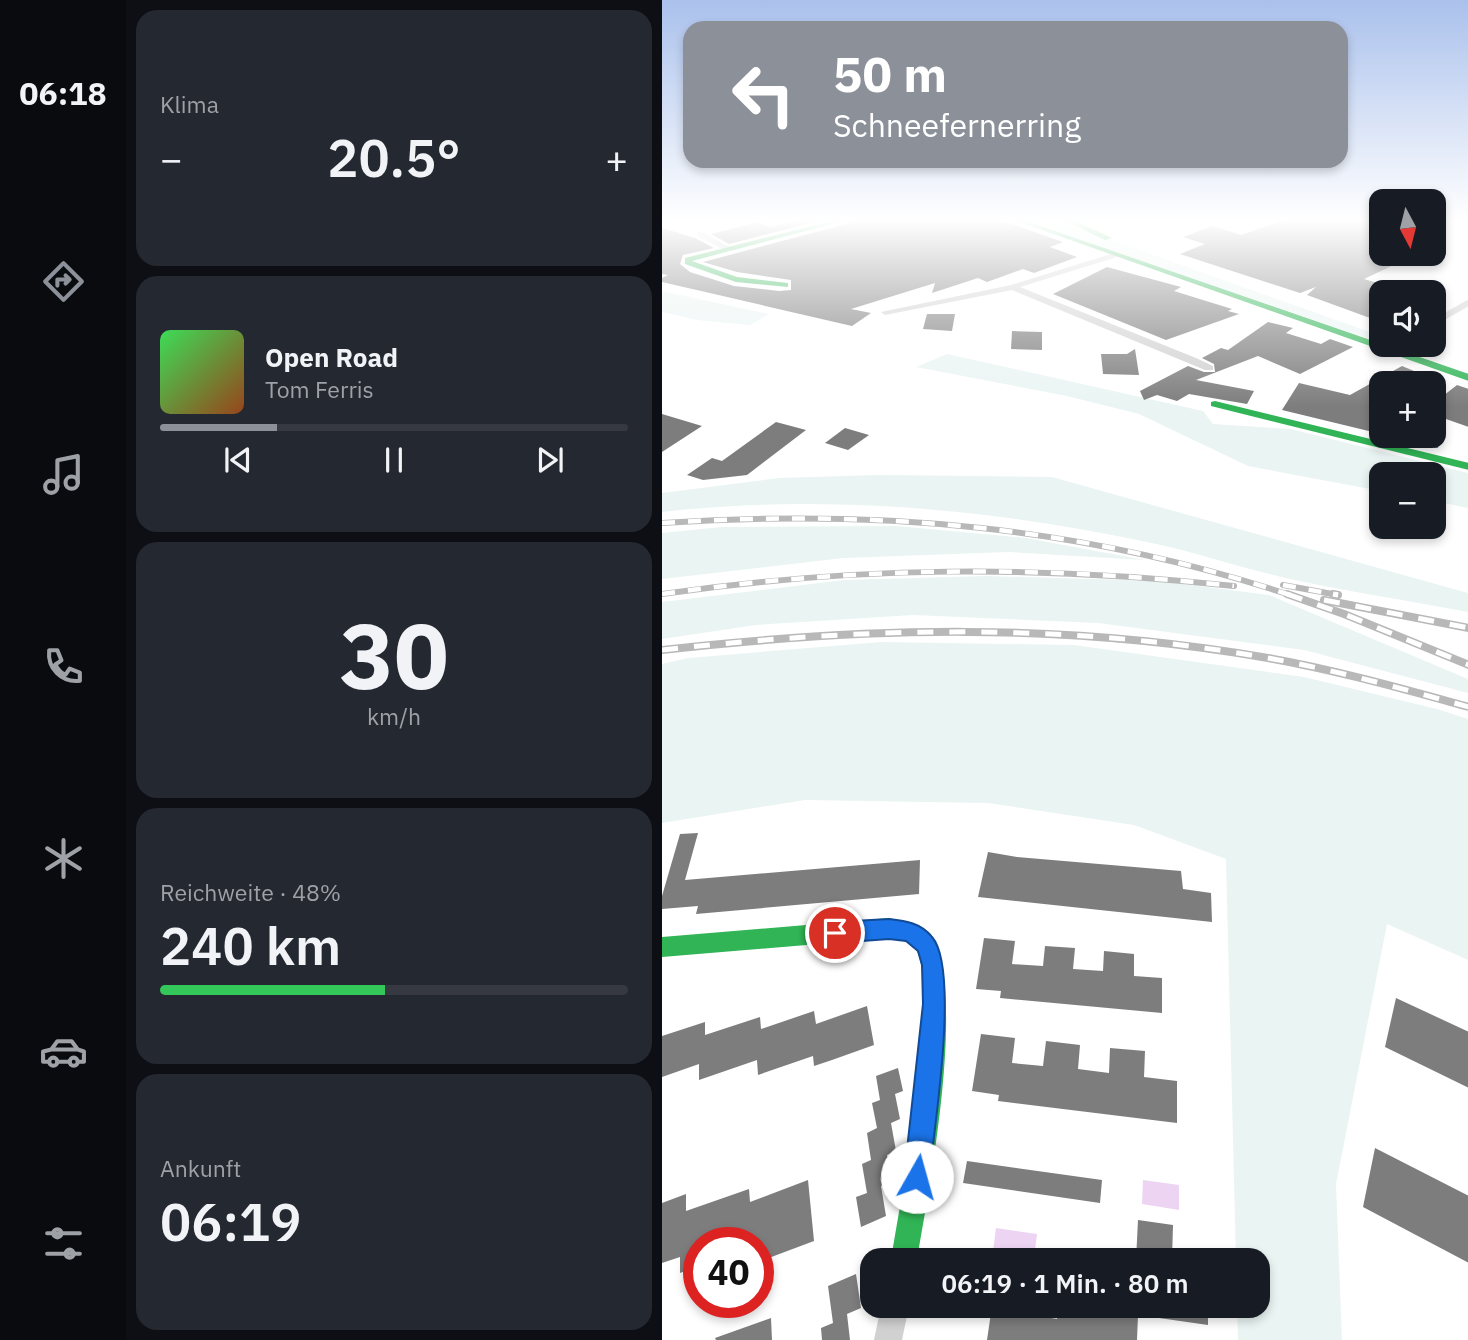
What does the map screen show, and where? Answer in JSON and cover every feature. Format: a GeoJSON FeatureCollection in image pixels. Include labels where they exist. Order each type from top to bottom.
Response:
{"type":"FeatureCollection","features":[{"type":"Feature","properties":{"kind":"main road"},"geometry":{"type":"LineString","coordinates":[[757,283],[785,285]]}},
{"type":"Feature","properties":{"kind":"main road"},"geometry":{"type":"LineString","coordinates":[[1197,283],[1369,339]]}},
{"type":"Feature","properties":{"kind":"main road"},"geometry":{"type":"LineString","coordinates":[[1233,283],[1369,330]]}},
{"type":"Feature","properties":{"kind":"main road"},"geometry":{"type":"LineString","coordinates":[[1446,356],[1469,364]]}},
{"type":"Feature","properties":{"kind":"main road"},"geometry":{"type":"LineString","coordinates":[[1418,357],[1469,378]]}},
{"type":"Feature","properties":{"kind":"main road"},"geometry":{"type":"LineString","coordinates":[[1215,404],[1469,467]]}},
{"type":"Feature","properties":{"kind":"main road"},"geometry":{"type":"LineString","coordinates":[[662,947],[889,929],[911,932],[926,945],[933,965],[935,1004],[932,1047],[906,1248]]}},
{"type":"Feature","properties":{"kind":"street"},"geometry":{"type":"LineString","coordinates":[[885,312],[1027,283]]}},
{"type":"Feature","properties":{"kind":"street"},"geometry":{"type":"LineString","coordinates":[[1013,287],[1193,360],[1209,369]]}},
{"type":"Feature","properties":{"kind":"street"},"geometry":{"type":"LineString","coordinates":[[1446,316],[1469,302]]}},
{"type":"Feature","properties":{"kind":"street"},"geometry":{"type":"LineString","coordinates":[[888,1340],[893,1318]]}},
{"type":"Feature","properties":{"kind":"shaded area"},"geometry":{"type":"Polygon","coordinates":[[[1205,283],[1231,283],[1369,332],[1369,339],[1205,283]]]}},
{"type":"Feature","properties":{"kind":"shaded area"},"geometry":{"type":"Polygon","coordinates":[[[662,291],[769,314],[750,325],[697,320],[662,312],[662,291]]]}},
{"type":"Feature","properties":{"kind":"shaded area"},"geometry":{"type":"Polygon","coordinates":[[[947,354],[1203,411],[1213,424],[1291,429],[1424,462],[1369,462],[1369,489],[1248,466],[1139,414],[1067,396],[916,367],[947,354]]]}},
{"type":"Feature","properties":{"kind":"shaded area"},"geometry":{"type":"Polygon","coordinates":[[[1446,468],[1468,473],[1468,508],[1446,503],[1446,468]]]}},
{"type":"Feature","properties":{"kind":"shaded area"},"geometry":{"type":"Polygon","coordinates":[[[878,475],[1052,477],[1468,593],[1468,612],[1304,582],[1160,545],[1023,520],[903,507],[842,505],[782,504],[662,512],[662,493],[779,478],[878,475]]]}},
{"type":"Feature","properties":{"kind":"shaded area"},"geometry":{"type":"Polygon","coordinates":[[[897,526],[1026,538],[1145,560],[1008,552],[843,558],[662,579],[662,533],[721,527],[897,526]]]}},
{"type":"Feature","properties":{"kind":"shaded area"},"geometry":{"type":"Polygon","coordinates":[[[986,576],[1160,581],[1269,595],[1468,679],[1468,693],[1304,650],[1098,623],[913,615],[756,625],[662,639],[662,602],[844,580],[986,576]]]}},
{"type":"Feature","properties":{"kind":"shaded area"},"geometry":{"type":"Polygon","coordinates":[[[881,642],[1074,645],[1304,677],[1468,719],[1468,960],[1387,924],[1336,1184],[1342,1340],[1238,1340],[1237,1318],[1270,1318],[1270,1248],[1236,1248],[1226,859],[1134,825],[988,803],[805,800],[662,823],[662,664],[688,658],[881,642]]]}},
{"type":"Feature","properties":{"kind":"shaded area"},"geometry":{"type":"Polygon","coordinates":[[[1143,1180],[1179,1185],[1179,1210],[1142,1204],[1143,1180]]]}},
{"type":"Feature","properties":{"kind":"shaded area"},"geometry":{"type":"Polygon","coordinates":[[[996,1228],[1037,1234],[1035,1248],[993,1248],[996,1228]]]}},
{"type":"Feature","properties":{"kind":"building"},"geometry":{"type":"Polygon","coordinates":[[[664,283],[723,283],[779,291],[791,290],[791,283],[964,283],[932,293],[935,283],[851,309],[871,313],[852,326],[664,283]]]}},
{"type":"Feature","properties":{"kind":"building"},"geometry":{"type":"Polygon","coordinates":[[[1076,283],[1164,283],[1181,287],[1174,291],[1232,309],[1228,311],[1239,314],[1166,340],[1053,294],[1076,283]]]}},
{"type":"Feature","properties":{"kind":"building"},"geometry":{"type":"Polygon","coordinates":[[[1268,283],[1369,283],[1369,318],[1307,295],[1316,287],[1300,293],[1268,283]]]}},
{"type":"Feature","properties":{"kind":"building"},"geometry":{"type":"Polygon","coordinates":[[[927,314],[955,314],[952,331],[923,329],[927,314]]]}},
{"type":"Feature","properties":{"kind":"building"},"geometry":{"type":"Polygon","coordinates":[[[1268,322],[1293,328],[1286,333],[1321,344],[1330,339],[1353,347],[1300,374],[1258,356],[1196,380],[1254,391],[1247,404],[1189,394],[1177,401],[1157,395],[1144,400],[1140,391],[1188,366],[1204,372],[1215,372],[1214,364],[1202,358],[1221,348],[1228,350],[1268,322]]]}},
{"type":"Feature","properties":{"kind":"building"},"geometry":{"type":"Polygon","coordinates":[[[1012,331],[1042,332],[1042,350],[1011,349],[1012,331]]]}},
{"type":"Feature","properties":{"kind":"building"},"geometry":{"type":"Polygon","coordinates":[[[1135,349],[1139,375],[1103,374],[1101,354],[1127,354],[1135,349]]]}},
{"type":"Feature","properties":{"kind":"building"},"geometry":{"type":"Polygon","coordinates":[[[1402,366],[1414,371],[1393,371],[1402,366]]]}},
{"type":"Feature","properties":{"kind":"building"},"geometry":{"type":"Polygon","coordinates":[[[1299,383],[1350,395],[1369,384],[1369,431],[1282,410],[1299,383]]]}},
{"type":"Feature","properties":{"kind":"building"},"geometry":{"type":"Polygon","coordinates":[[[1457,385],[1469,389],[1469,427],[1446,419],[1446,394],[1457,385]]]}},
{"type":"Feature","properties":{"kind":"building"},"geometry":{"type":"Polygon","coordinates":[[[662,414],[702,426],[662,452],[662,414]]]}},
{"type":"Feature","properties":{"kind":"building"},"geometry":{"type":"Polygon","coordinates":[[[776,422],[806,430],[747,475],[703,480],[687,475],[712,458],[722,461],[776,422]]]}},
{"type":"Feature","properties":{"kind":"building"},"geometry":{"type":"Polygon","coordinates":[[[845,428],[869,435],[848,450],[825,443],[845,428]]]}},
{"type":"Feature","properties":{"kind":"building"},"geometry":{"type":"Polygon","coordinates":[[[698,833],[685,880],[920,860],[919,894],[696,914],[698,906],[662,909],[662,896],[680,834],[698,833]]]}},
{"type":"Feature","properties":{"kind":"building"},"geometry":{"type":"Polygon","coordinates":[[[988,852],[1017,857],[1181,871],[1183,889],[1211,893],[1212,922],[978,897],[988,852]]]}},
{"type":"Feature","properties":{"kind":"building"},"geometry":{"type":"Polygon","coordinates":[[[984,938],[1015,941],[1012,964],[1043,966],[1045,946],[1075,948],[1073,969],[1103,971],[1104,951],[1134,954],[1134,976],[1162,978],[1162,1013],[1000,998],[1001,991],[976,989],[984,938]]]}},
{"type":"Feature","properties":{"kind":"building"},"geometry":{"type":"Polygon","coordinates":[[[1396,998],[1469,1032],[1469,1088],[1385,1047],[1396,998]]]}},
{"type":"Feature","properties":{"kind":"building"},"geometry":{"type":"Polygon","coordinates":[[[867,1006],[874,1045],[832,1060],[814,1066],[813,1056],[758,1075],[757,1060],[699,1080],[699,1064],[662,1077],[662,1036],[705,1022],[705,1035],[760,1017],[761,1029],[814,1011],[816,1024],[867,1006]]]}},
{"type":"Feature","properties":{"kind":"building"},"geometry":{"type":"Polygon","coordinates":[[[981,1034],[1015,1038],[1012,1063],[1043,1066],[1046,1041],[1080,1045],[1078,1069],[1109,1073],[1110,1048],[1145,1051],[1144,1077],[1177,1081],[1177,1123],[998,1101],[999,1095],[972,1091],[981,1034]]]}},
{"type":"Feature","properties":{"kind":"building"},"geometry":{"type":"Polygon","coordinates":[[[898,1068],[903,1091],[895,1094],[900,1119],[891,1123],[896,1151],[887,1155],[892,1182],[881,1186],[886,1216],[861,1227],[856,1197],[867,1193],[862,1164],[871,1160],[867,1133],[877,1128],[872,1103],[880,1100],[876,1076],[898,1068]]]}},
{"type":"Feature","properties":{"kind":"building"},"geometry":{"type":"Polygon","coordinates":[[[1375,1148],[1469,1196],[1469,1263],[1363,1207],[1375,1148]]]}},
{"type":"Feature","properties":{"kind":"building"},"geometry":{"type":"Polygon","coordinates":[[[967,1161],[1102,1180],[1100,1203],[963,1183],[967,1161]]]}},
{"type":"Feature","properties":{"kind":"building"},"geometry":{"type":"Polygon","coordinates":[[[808,1180],[814,1241],[774,1256],[774,1227],[683,1227],[683,1272],[680,1273],[680,1257],[662,1263],[662,1203],[686,1194],[686,1211],[749,1189],[750,1202],[808,1180]]]}},
{"type":"Feature","properties":{"kind":"building"},"geometry":{"type":"Polygon","coordinates":[[[1138,1220],[1173,1225],[1172,1248],[1137,1248],[1138,1220]]]}},
{"type":"Feature","properties":{"kind":"building"},"geometry":{"type":"Polygon","coordinates":[[[856,1274],[860,1308],[847,1314],[850,1340],[822,1340],[821,1328],[833,1323],[828,1286],[856,1274]]]}},
{"type":"Feature","properties":{"kind":"building"},"geometry":{"type":"Polygon","coordinates":[[[771,1318],[772,1340],[715,1338],[771,1318]]]}},
{"type":"Feature","properties":{"kind":"building"},"geometry":{"type":"Polygon","coordinates":[[[990,1318],[1138,1318],[1137,1340],[987,1340],[990,1318]]]}},
{"type":"Feature","properties":{"kind":"building"},"geometry":{"type":"Polygon","coordinates":[[[1159,1318],[1208,1318],[1208,1325],[1159,1318]]]}},
{"type":"Feature","properties":{"kind":"railway"},"geometry":{"type":"LineString","coordinates":[[662,523],[824,519],[903,521],[981,528],[1059,538],[1137,553],[1215,572],[1291,595]]}},
{"type":"Feature","properties":{"kind":"railway"},"geometry":{"type":"LineString","coordinates":[[662,594],[806,578],[948,572],[1089,574],[1234,586]]}},
{"type":"Feature","properties":{"kind":"railway"},"geometry":{"type":"LineString","coordinates":[[1283,585],[1338,595],[1333,594]]}},
{"type":"Feature","properties":{"kind":"railway"},"geometry":{"type":"LineString","coordinates":[[1291,595],[1469,665]]}},
{"type":"Feature","properties":{"kind":"railway"},"geometry":{"type":"LineString","coordinates":[[1324,600],[1469,628]]}},
{"type":"Feature","properties":{"kind":"railway"},"geometry":{"type":"LineString","coordinates":[[662,650],[815,636],[890,633],[965,632],[1116,638],[1268,658],[1369,680],[1469,707]]}},
{"type":"Feature","properties":{"kind":"traffic: fast"},"geometry":{"type":"LineString","coordinates":[[765,283],[785,285]]}},
{"type":"Feature","properties":{"kind":"traffic: fast"},"geometry":{"type":"LineString","coordinates":[[1196,283],[1469,378]]}},
{"type":"Feature","properties":{"kind":"traffic: fast"},"geometry":{"type":"LineString","coordinates":[[1215,404],[1469,467]]}},
{"type":"Feature","properties":{"kind":"traffic: fast"},"geometry":{"type":"LineString","coordinates":[[662,947],[889,928],[910,933],[923,941],[933,972],[933,1052],[922,1147],[906,1248]]}},
{"type":"Feature","properties":{"kind":"route"},"geometry":{"type":"LineString","coordinates":[[835,933],[889,929],[911,932],[926,945],[933,965],[935,1004],[932,1047],[917,1177]]}}]}
